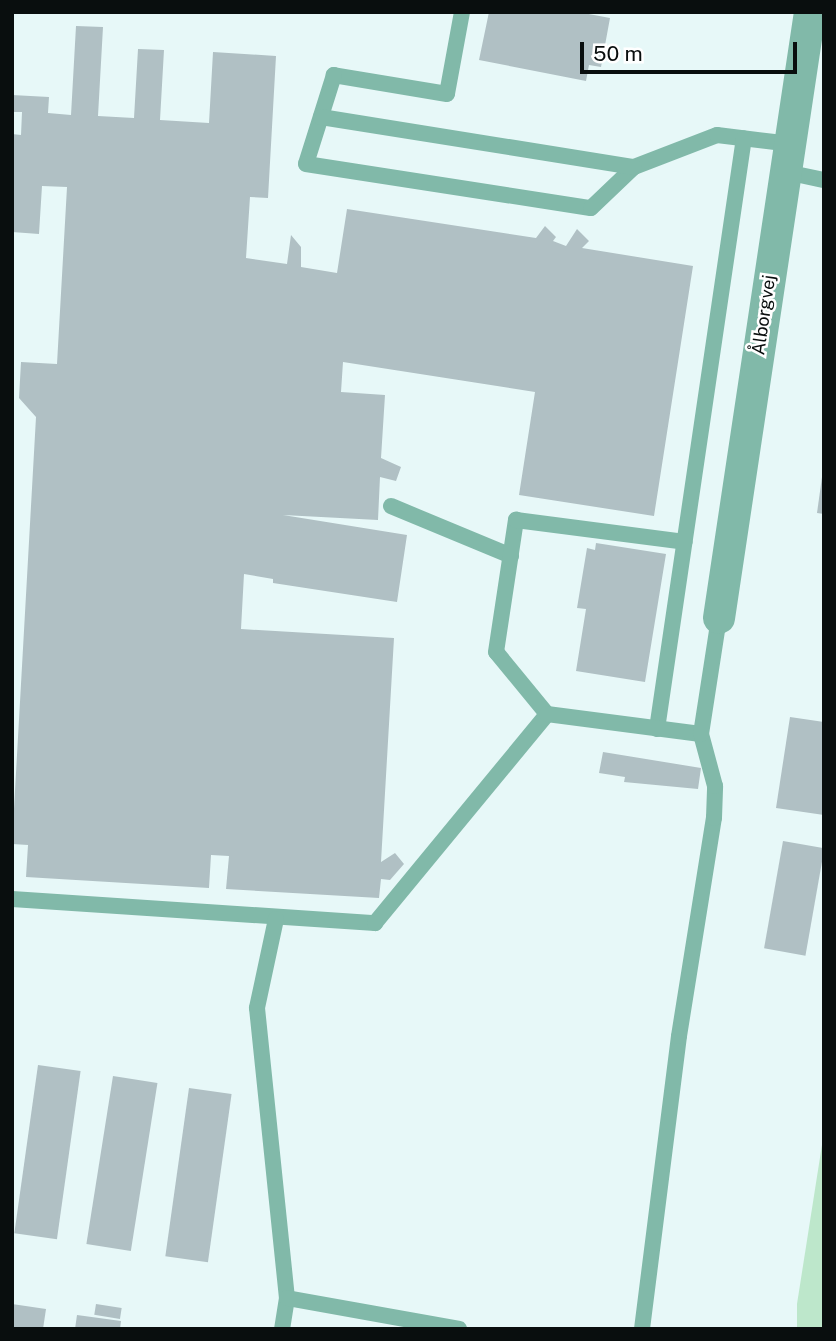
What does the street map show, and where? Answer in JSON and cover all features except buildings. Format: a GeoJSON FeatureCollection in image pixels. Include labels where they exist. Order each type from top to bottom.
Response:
{"type":"FeatureCollection","features":[{"type":"Feature","properties":{"kind":"street","name":"Ålborgvej"},"geometry":{"type":"LineString","coordinates":[[719,618],[810,12]]}},
{"type":"Feature","properties":{"kind":"lane"},"geometry":{"type":"LineString","coordinates":[[462,12],[447,94],[334,75],[306,164],[591,208],[634,167],[716,135],[744,138],[788,158],[824,180]]}},
{"type":"Feature","properties":{"kind":"lane"},"geometry":{"type":"LineString","coordinates":[[321,117],[634,167]]}},
{"type":"Feature","properties":{"kind":"lane"},"geometry":{"type":"LineString","coordinates":[[657,729],[744,138]]}},
{"type":"Feature","properties":{"kind":"lane"},"geometry":{"type":"LineString","coordinates":[[391,506],[511,556]]}},
{"type":"Feature","properties":{"kind":"lane"},"geometry":{"type":"LineString","coordinates":[[685,542],[516,520],[496,652],[547,713],[701,734]]}},
{"type":"Feature","properties":{"kind":"lane"},"geometry":{"type":"LineString","coordinates":[[642,1329],[679,1036],[714,818],[715,786],[701,734],[719,618]]}},
{"type":"Feature","properties":{"kind":"lane"},"geometry":{"type":"LineString","coordinates":[[12,899],[276,919],[375,923],[547,713]]}},
{"type":"Feature","properties":{"kind":"lane"},"geometry":{"type":"LineString","coordinates":[[276,919],[257,1008],[287,1298],[282,1329]]}},
{"type":"Feature","properties":{"kind":"lane"},"geometry":{"type":"LineString","coordinates":[[287,1298],[459,1329]]}},
{"type":"Feature","properties":{"kind":"green space"},"geometry":{"type":"Polygon","coordinates":[[[824,1132],[824,1329],[797,1329],[797,1304],[824,1132]]]}}]}
